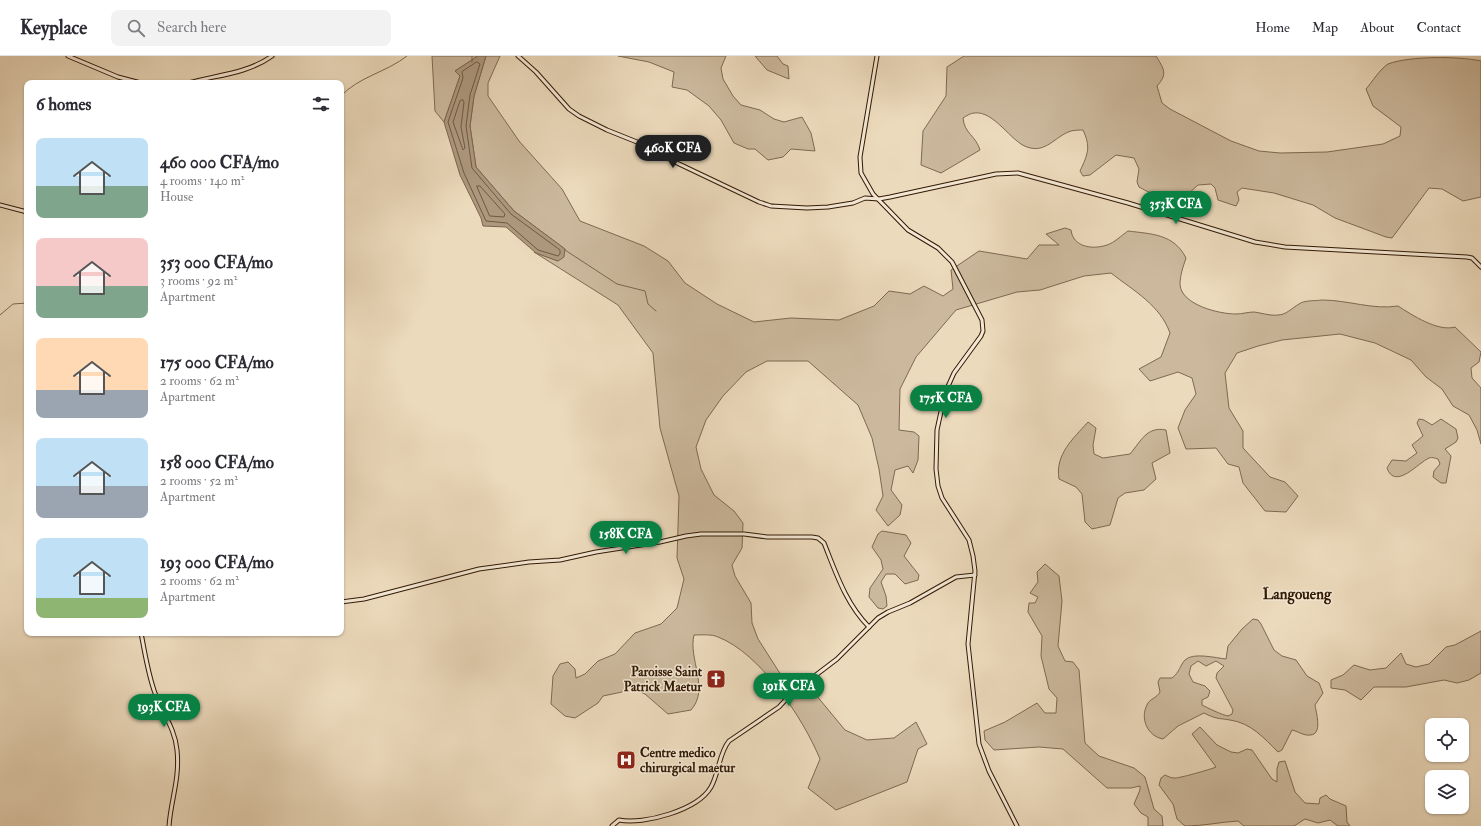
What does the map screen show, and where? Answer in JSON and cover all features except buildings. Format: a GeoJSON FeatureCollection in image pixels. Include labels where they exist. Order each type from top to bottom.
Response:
{"type":"FeatureCollection","features":[{"type":"Feature","properties":{"kind":"street"},"geometry":{"type":"LineString","coordinates":[[68,56],[118,77],[130,80]]}},
{"type":"Feature","properties":{"kind":"street"},"geometry":{"type":"LineString","coordinates":[[202,80],[242,71],[263,62],[272,56]]}},
{"type":"Feature","properties":{"kind":"street"},"geometry":{"type":"LineString","coordinates":[[518,56],[541,78],[569,109],[579,116],[607,130],[652,148],[677,163],[759,202],[772,206],[807,208],[828,207],[865,198],[879,199],[996,174],[1018,173],[1128,203],[1256,242],[1285,247],[1467,257],[1472,258],[1481,267]]}},
{"type":"Feature","properties":{"kind":"street"},"geometry":{"type":"LineString","coordinates":[[877,56],[860,157],[863,180],[908,230],[938,248],[952,262],[982,320],[983,331],[981,336],[950,380],[940,408],[937,430],[938,486],[949,510],[969,540],[975,575],[968,644],[979,744],[989,771],[1017,826]]}},
{"type":"Feature","properties":{"kind":"street"},"geometry":{"type":"LineString","coordinates":[[0,205],[24,211]]}},
{"type":"Feature","properties":{"kind":"street"},"geometry":{"type":"LineString","coordinates":[[344,602],[364,599],[479,569],[528,562],[560,560],[596,552],[701,534],[812,537],[821,540],[824,543],[846,596],[854,610],[869,627]]}},
{"type":"Feature","properties":{"kind":"street"},"geometry":{"type":"LineString","coordinates":[[612,826],[619,820],[631,822],[679,810],[703,797],[711,788],[725,747],[729,741],[779,707],[791,694],[838,659],[869,627],[888,612],[910,603],[956,577],[975,575]]}},
{"type":"Feature","properties":{"kind":"street"},"geometry":{"type":"LineString","coordinates":[[142,636],[155,692],[174,730],[176,739],[178,766],[177,784],[169,826]]}},
{"type":"Feature","properties":{"kind":"shaded area"},"geometry":{"type":"Polygon","coordinates":[[[432,56],[478,56],[455,71],[460,76],[444,122],[435,111],[432,56]]]}},
{"type":"Feature","properties":{"kind":"shaded area"},"geometry":{"type":"Polygon","coordinates":[[[486,56],[500,56],[488,83],[488,96],[519,141],[562,189],[580,221],[644,246],[668,261],[685,283],[717,304],[754,322],[791,318],[839,320],[874,306],[889,291],[910,294],[924,286],[943,296],[953,289],[951,270],[979,251],[1027,259],[1039,245],[1059,245],[1046,234],[1065,228],[1071,230],[1075,240],[1079,244],[1090,247],[1110,244],[1128,231],[1146,233],[1169,240],[1181,250],[1186,258],[1180,285],[1182,292],[1194,303],[1211,310],[1229,314],[1254,312],[1269,315],[1281,315],[1304,302],[1332,300],[1379,307],[1398,306],[1433,325],[1448,328],[1455,327],[1481,352],[1479,362],[1471,368],[1472,378],[1481,388],[1481,444],[1477,430],[1469,415],[1453,406],[1442,389],[1426,377],[1411,360],[1375,343],[1340,334],[1282,340],[1258,346],[1237,353],[1225,373],[1229,408],[1243,431],[1243,448],[1270,477],[1285,482],[1298,496],[1286,512],[1265,511],[1243,483],[1239,467],[1228,464],[1216,448],[1186,449],[1178,428],[1185,410],[1196,394],[1192,378],[1178,372],[1150,381],[1139,369],[1161,357],[1170,333],[1160,314],[1145,299],[1111,273],[1084,276],[1040,290],[1017,292],[956,310],[916,357],[900,389],[899,430],[914,432],[919,436],[918,460],[913,473],[908,466],[895,470],[891,490],[902,505],[900,515],[888,526],[876,510],[883,496],[879,469],[872,438],[858,405],[808,361],[767,361],[746,372],[723,396],[706,420],[696,447],[701,469],[714,495],[734,511],[743,523],[742,548],[732,565],[735,576],[751,603],[752,623],[758,639],[781,675],[816,695],[845,730],[867,740],[894,738],[916,722],[927,744],[918,749],[907,782],[836,810],[808,788],[820,759],[803,725],[791,707],[764,672],[749,657],[734,645],[713,635],[694,635],[693,644],[699,683],[699,693],[691,710],[668,714],[645,694],[628,686],[622,692],[603,696],[598,703],[575,718],[565,716],[551,704],[553,676],[560,664],[568,662],[575,669],[576,678],[585,674],[598,661],[615,654],[635,633],[661,624],[677,608],[684,579],[677,558],[679,496],[660,428],[653,353],[618,305],[534,252],[558,261],[565,249],[514,211],[476,167],[470,126],[474,96],[486,56]]]}},
{"type":"Feature","properties":{"kind":"shaded area"},"geometry":{"type":"Polygon","coordinates":[[[618,56],[726,56],[721,68],[723,79],[733,96],[741,105],[760,110],[774,119],[784,122],[802,117],[811,133],[815,151],[791,149],[783,157],[768,160],[755,149],[748,149],[734,143],[721,120],[709,106],[687,90],[672,87],[674,72],[649,62],[618,56]]]}},
{"type":"Feature","properties":{"kind":"shaded area"},"geometry":{"type":"Polygon","coordinates":[[[755,56],[777,56],[783,64],[788,66],[789,79],[767,70],[755,56]]]}},
{"type":"Feature","properties":{"kind":"shaded area"},"geometry":{"type":"Polygon","coordinates":[[[964,56],[1156,56],[1164,71],[1163,78],[1157,86],[1162,103],[1170,109],[1231,141],[1259,151],[1280,153],[1327,152],[1383,144],[1400,136],[1401,127],[1373,106],[1366,89],[1379,72],[1388,64],[1408,59],[1421,58],[1460,58],[1481,61],[1481,197],[1463,201],[1442,189],[1429,188],[1392,238],[1386,237],[1335,218],[1313,205],[1274,193],[1242,188],[1237,192],[1239,200],[1236,206],[1218,200],[1215,188],[1211,184],[1198,185],[1188,194],[1156,196],[1139,187],[1137,182],[1139,169],[1134,158],[1116,155],[1090,175],[1083,176],[1080,171],[1087,155],[1088,146],[1083,130],[1065,133],[1050,144],[1034,149],[1021,144],[995,121],[981,113],[970,114],[963,118],[968,131],[976,141],[980,150],[941,173],[921,165],[923,131],[946,96],[947,67],[964,56]]]}},
{"type":"Feature","properties":{"kind":"shaded area"},"geometry":{"type":"Polygon","coordinates":[[[1419,419],[1432,425],[1441,419],[1456,429],[1458,438],[1456,442],[1445,449],[1451,456],[1446,483],[1441,483],[1433,477],[1434,471],[1440,464],[1438,459],[1435,458],[1429,458],[1401,476],[1396,477],[1391,474],[1387,468],[1392,460],[1406,461],[1417,453],[1412,445],[1423,436],[1417,423],[1419,419]]]}},
{"type":"Feature","properties":{"kind":"shaded area"},"geometry":{"type":"Polygon","coordinates":[[[1088,422],[1096,428],[1093,445],[1094,454],[1103,458],[1130,454],[1149,432],[1159,429],[1166,430],[1170,453],[1152,463],[1156,479],[1144,490],[1125,493],[1118,498],[1110,525],[1092,529],[1085,522],[1082,494],[1076,487],[1059,479],[1058,470],[1062,454],[1071,441],[1088,422]]]}},
{"type":"Feature","properties":{"kind":"shaded area"},"geometry":{"type":"Polygon","coordinates":[[[882,531],[906,535],[911,543],[904,556],[919,575],[918,580],[905,584],[895,574],[886,574],[881,582],[886,596],[887,606],[883,609],[878,608],[869,597],[870,588],[883,569],[881,560],[872,547],[878,534],[882,531]]]}},
{"type":"Feature","properties":{"kind":"shaded area"},"geometry":{"type":"Polygon","coordinates":[[[1045,564],[1059,576],[1062,601],[1058,646],[1065,661],[1073,662],[1079,670],[1085,743],[1099,756],[1134,768],[1145,777],[1154,809],[1162,816],[1163,826],[1148,826],[1148,817],[1141,813],[1134,804],[1140,790],[1140,786],[1131,788],[1107,788],[1063,749],[1039,747],[994,750],[985,740],[984,731],[1005,722],[1037,703],[1045,713],[1056,713],[1057,698],[1049,689],[1041,656],[1042,636],[1028,612],[1029,603],[1035,603],[1038,597],[1030,593],[1038,582],[1037,572],[1045,564]]]}},
{"type":"Feature","properties":{"kind":"shaded area"},"geometry":{"type":"Polygon","coordinates":[[[1253,619],[1258,620],[1274,650],[1282,656],[1296,660],[1307,676],[1319,683],[1323,693],[1315,705],[1318,727],[1314,734],[1308,735],[1292,730],[1282,750],[1278,752],[1257,732],[1244,724],[1214,717],[1204,713],[1178,726],[1163,739],[1153,734],[1146,726],[1144,715],[1148,703],[1160,692],[1158,682],[1160,678],[1172,678],[1177,673],[1183,662],[1193,656],[1226,659],[1228,646],[1242,629],[1253,619]],[[1198,661],[1191,666],[1189,674],[1193,682],[1205,686],[1210,691],[1208,697],[1202,700],[1202,705],[1228,716],[1232,714],[1233,710],[1216,678],[1217,673],[1224,666],[1216,661],[1206,666],[1198,661]]]}},
{"type":"Feature","properties":{"kind":"shaded area"},"geometry":{"type":"Polygon","coordinates":[[[1481,631],[1481,673],[1469,680],[1457,683],[1444,680],[1406,687],[1374,687],[1361,700],[1345,690],[1331,688],[1331,680],[1343,675],[1354,665],[1370,670],[1386,668],[1401,653],[1406,664],[1416,667],[1429,664],[1446,647],[1455,645],[1481,631]]]}},
{"type":"Feature","properties":{"kind":"shaded area"},"geometry":{"type":"Polygon","coordinates":[[[1200,727],[1217,745],[1231,752],[1238,753],[1247,749],[1252,750],[1272,779],[1277,782],[1277,769],[1279,762],[1285,761],[1295,792],[1305,803],[1319,804],[1320,798],[1326,795],[1330,799],[1346,806],[1347,822],[1350,826],[1338,826],[1330,820],[1318,823],[1305,819],[1294,826],[1244,826],[1238,821],[1185,826],[1177,819],[1173,804],[1159,785],[1161,778],[1165,775],[1172,778],[1177,778],[1216,767],[1192,734],[1200,727]]]}},
{"type":"Feature","properties":{"kind":"water"},"geometry":{"type":"Polygon","coordinates":[[[478,56],[486,56],[474,96],[470,126],[476,167],[514,211],[565,249],[564,257],[558,261],[536,253],[506,227],[483,226],[481,218],[460,175],[444,122],[460,76],[455,71],[478,56]]]}},
{"type":"Feature","properties":{"kind":"waterway"},"geometry":{"type":"LineString","coordinates":[[344,93],[364,79],[399,62],[407,56]]}},
{"type":"Feature","properties":{"kind":"waterway"},"geometry":{"type":"LineString","coordinates":[[472,56],[472,62]]}},
{"type":"Feature","properties":{"kind":"waterway"},"geometry":{"type":"LineString","coordinates":[[565,250],[617,284],[645,291],[648,304],[656,311]]}},
{"type":"Feature","properties":{"kind":"waterway"},"geometry":{"type":"LineString","coordinates":[[0,315],[13,304],[24,303]]}},
{"type":"Feature","properties":{"kind":"place","name":"Paroisse Saint Patrick Maetur"},"geometry":{"type":"Point","coordinates":[716,679]}},
{"type":"Feature","properties":{"kind":"place","name":"Centre medico chirurgical maetur"},"geometry":{"type":"Point","coordinates":[626,760]}},
{"type":"Feature","properties":{"kind":"district","name":"Langoueng"},"geometry":{"type":"Point","coordinates":[1297,594]}}]}
